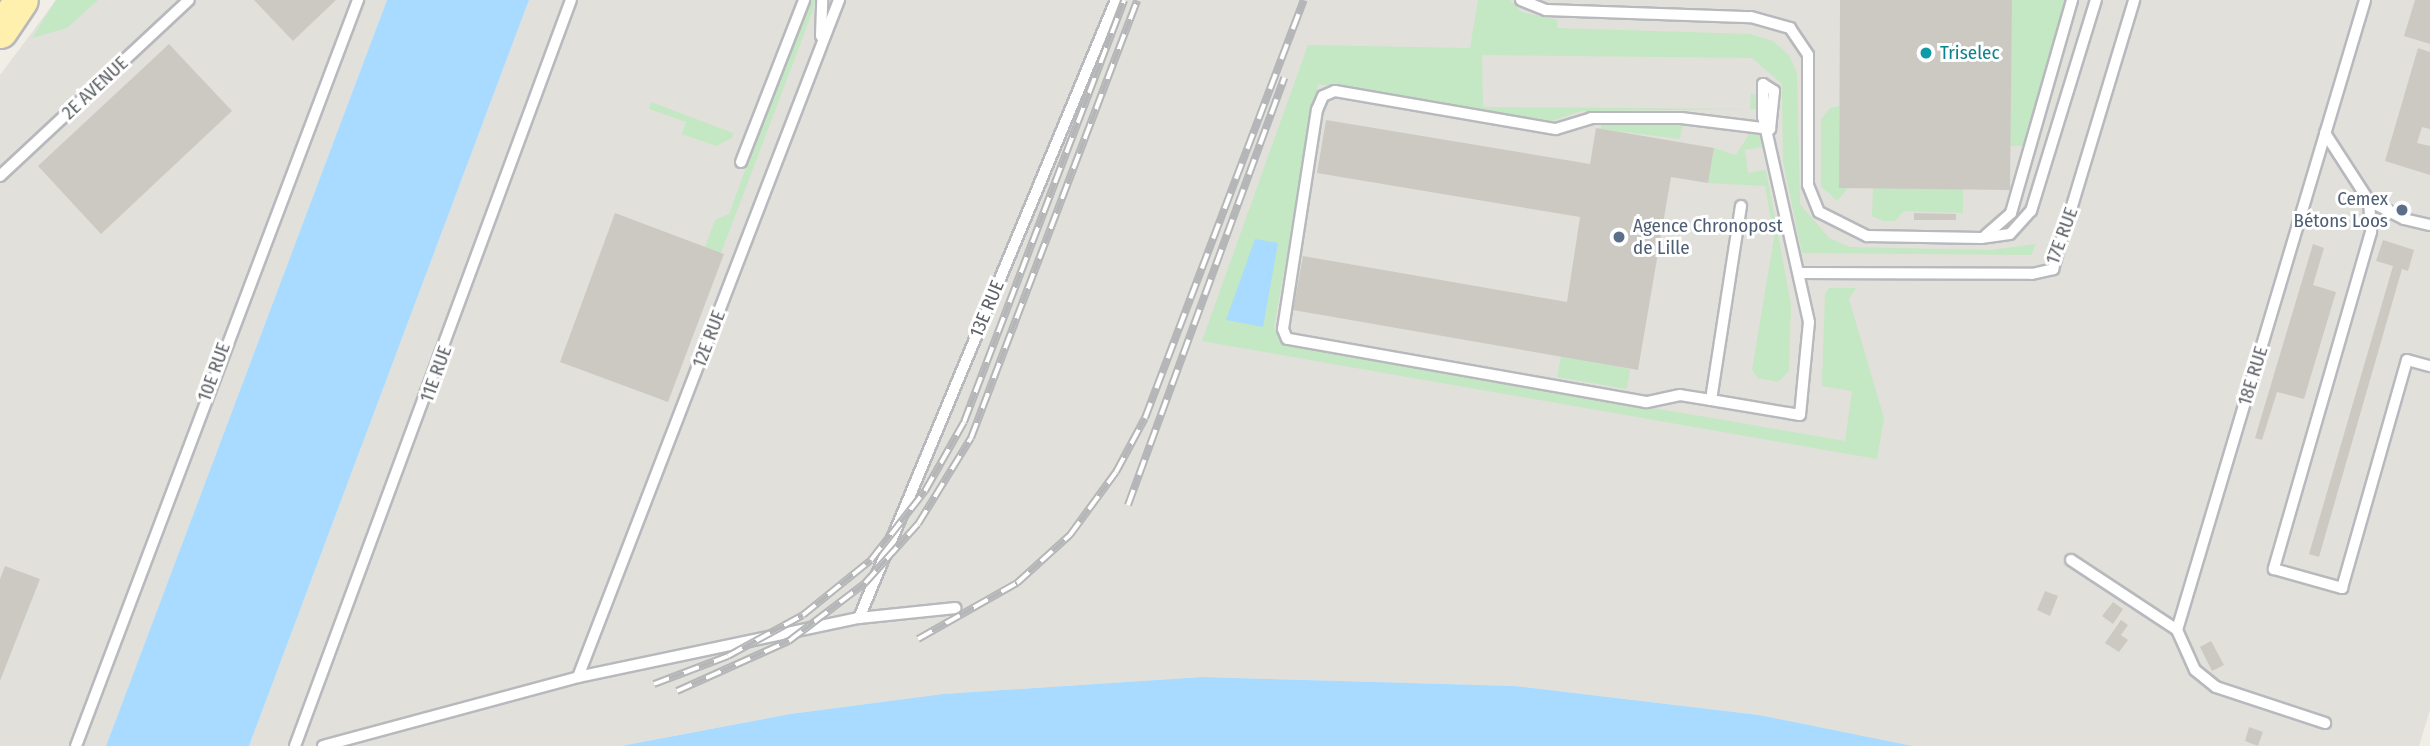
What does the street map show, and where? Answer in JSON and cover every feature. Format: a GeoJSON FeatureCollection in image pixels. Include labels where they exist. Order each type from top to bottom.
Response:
{"type":"FeatureCollection","features":[{"type":"Feature","properties":{"kind":"main road"},"geometry":{"type":"LineString","coordinates":[[0,31],[20,0]]}},
{"type":"Feature","properties":{"kind":"lane","name":"2E AVENUE"},"geometry":{"type":"LineString","coordinates":[[0,176],[189,0]]}},
{"type":"Feature","properties":{"kind":"lane","name":"10E RUE"},"geometry":{"type":"LineString","coordinates":[[76,746],[358,0]]}},
{"type":"Feature","properties":{"kind":"lane","name":"11E RUE"},"geometry":{"type":"LineString","coordinates":[[295,746],[571,0]]}},
{"type":"Feature","properties":{"kind":"lane"},"geometry":{"type":"LineString","coordinates":[[741,162],[804,0]]}},
{"type":"Feature","properties":{"kind":"lane"},"geometry":{"type":"LineString","coordinates":[[818,59],[822,0]]}},
{"type":"Feature","properties":{"kind":"lane","name":"12E RUE"},"geometry":{"type":"LineString","coordinates":[[578,677],[839,0]]}},
{"type":"Feature","properties":{"kind":"lane","name":"13E RUE"},"geometry":{"type":"LineString","coordinates":[[859,618],[1116,0]]}},
{"type":"Feature","properties":{"kind":"lane"},"geometry":{"type":"LineString","coordinates":[[1521,0],[1546,10],[1777,21],[1790,28],[1808,55],[1808,186],[1819,212],[1867,236],[1981,238],[2010,234],[2031,211],[2096,0]]}},
{"type":"Feature","properties":{"kind":"lane"},"geometry":{"type":"LineString","coordinates":[[1981,238],[1996,231],[2011,213],[2073,0]]}},
{"type":"Feature","properties":{"kind":"lane","name":"17E RUE"},"geometry":{"type":"LineString","coordinates":[[1799,273],[2045,274],[2053,269],[2134,0]]}},
{"type":"Feature","properties":{"kind":"lane","name":"18E RUE"},"geometry":{"type":"LineString","coordinates":[[2177,629],[2365,0]]}},
{"type":"Feature","properties":{"kind":"lane"},"geometry":{"type":"LineString","coordinates":[[1327,92],[1556,129],[1591,118],[1681,118],[1770,129],[1799,273],[1809,321],[1800,415],[1680,395],[1646,402],[1293,342],[1283,329],[1317,110],[1327,92]]}},
{"type":"Feature","properties":{"kind":"lane"},"geometry":{"type":"LineString","coordinates":[[2325,134],[2369,201],[2404,219],[2430,225]]}},
{"type":"Feature","properties":{"kind":"lane"},"geometry":{"type":"LineString","coordinates":[[2369,201],[2371,232],[2274,569],[2342,588],[2407,360],[2430,366]]}},
{"type":"Feature","properties":{"kind":"lane"},"geometry":{"type":"LineString","coordinates":[[1711,400],[1741,206]]}},
{"type":"Feature","properties":{"kind":"lane"},"geometry":{"type":"LineString","coordinates":[[2071,560],[2177,629],[2195,670],[2216,687],[2326,723]]}},
{"type":"Feature","properties":{"kind":"lane"},"geometry":{"type":"LineString","coordinates":[[323,746],[578,677],[859,618],[955,608]]}},
{"type":"Feature","properties":{"kind":"shaded area"},"geometry":{"type":"Polygon","coordinates":[[[56,0],[387,0],[106,746],[0,746],[0,75],[56,0]]]}},
{"type":"Feature","properties":{"kind":"shaded area"},"geometry":{"type":"Polygon","coordinates":[[[529,0],[2430,0],[2430,710],[2419,746],[1913,746],[1759,715],[1515,686],[1202,677],[943,694],[790,714],[621,746],[249,746],[529,0]]]}},
{"type":"Feature","properties":{"kind":"green space"},"geometry":{"type":"Polygon","coordinates":[[[56,0],[98,0],[67,28],[32,38],[56,0]]]}},
{"type":"Feature","properties":{"kind":"green space"},"geometry":{"type":"Polygon","coordinates":[[[808,0],[815,0],[814,8],[721,253],[705,247],[715,220],[729,214],[808,0]]]}},
{"type":"Feature","properties":{"kind":"green space"},"geometry":{"type":"Polygon","coordinates":[[[1478,0],[1510,0],[1522,12],[1557,20],[1557,28],[1750,34],[1773,41],[1789,55],[1797,73],[1800,204],[1829,238],[1850,247],[1990,250],[2036,244],[2031,255],[1802,253],[1783,161],[1782,84],[1752,58],[1482,55],[1483,107],[1750,109],[1751,93],[1758,96],[1758,109],[1581,111],[1552,121],[1318,84],[1274,327],[1282,344],[1845,441],[1852,391],[1822,386],[1825,294],[1829,288],[1856,288],[1849,299],[1884,418],[1877,459],[1202,341],[1308,45],[1470,48],[1478,0]]]}},
{"type":"Feature","properties":{"kind":"green space"},"geometry":{"type":"Polygon","coordinates":[[[2012,0],[2067,0],[2025,146],[2010,146],[2012,0]]]}},
{"type":"Feature","properties":{"kind":"green space"},"geometry":{"type":"Polygon","coordinates":[[[651,102],[733,133],[732,138],[716,146],[682,134],[686,122],[649,109],[651,102]]]}},
{"type":"Feature","properties":{"kind":"green space"},"geometry":{"type":"Polygon","coordinates":[[[1839,106],[1839,188],[1848,188],[1837,201],[1821,186],[1821,119],[1830,108],[1839,106]]]}},
{"type":"Feature","properties":{"kind":"green space"},"geometry":{"type":"Polygon","coordinates":[[[1601,123],[1683,124],[1680,139],[1601,129],[1601,123]]]}},
{"type":"Feature","properties":{"kind":"green space"},"geometry":{"type":"Polygon","coordinates":[[[1749,134],[1760,135],[1762,147],[1745,150],[1748,173],[1766,170],[1791,305],[1789,371],[1778,382],[1758,378],[1752,370],[1774,238],[1765,186],[1708,183],[1714,148],[1736,155],[1749,134]]]}},
{"type":"Feature","properties":{"kind":"green space"},"geometry":{"type":"Polygon","coordinates":[[[1873,188],[1963,189],[1963,213],[1904,211],[1895,221],[1883,221],[1872,216],[1873,188]]]}},
{"type":"Feature","properties":{"kind":"green space"},"geometry":{"type":"Polygon","coordinates":[[[1561,356],[1630,369],[1627,389],[1557,377],[1561,356]]]}},
{"type":"Feature","properties":{"kind":"water"},"geometry":{"type":"Polygon","coordinates":[[[387,0],[529,0],[249,746],[106,746],[387,0]]]}},
{"type":"Feature","properties":{"kind":"water"},"geometry":{"type":"Polygon","coordinates":[[[1255,239],[1278,243],[1263,327],[1226,320],[1255,239]]]}},
{"type":"Feature","properties":{"kind":"water"},"geometry":{"type":"Polygon","coordinates":[[[1202,677],[1515,686],[1759,715],[1913,746],[621,746],[790,714],[943,694],[1202,677]]]}},
{"type":"Feature","properties":{"kind":"building"},"geometry":{"type":"Polygon","coordinates":[[[254,0],[336,0],[293,41],[254,0]]]}},
{"type":"Feature","properties":{"kind":"building","name":"Triselec"},"geometry":{"type":"Polygon","coordinates":[[[1840,0],[2012,0],[2010,190],[1839,188],[1840,0]]]}},
{"type":"Feature","properties":{"kind":"building"},"geometry":{"type":"Polygon","coordinates":[[[2415,0],[2430,0],[2430,44],[2404,36],[2415,0]]]}},
{"type":"Feature","properties":{"kind":"building"},"geometry":{"type":"Polygon","coordinates":[[[169,44],[232,111],[101,234],[38,166],[169,44]]]}},
{"type":"Feature","properties":{"kind":"building"},"geometry":{"type":"Polygon","coordinates":[[[2418,48],[2430,52],[2430,129],[2422,127],[2417,143],[2430,146],[2430,175],[2385,161],[2418,48]]]}},
{"type":"Feature","properties":{"kind":"building","name":"Agence Chronopost de Lille"},"geometry":{"type":"Polygon","coordinates":[[[1326,120],[1590,164],[1596,128],[1714,148],[1708,183],[1671,177],[1638,370],[1293,310],[1303,256],[1567,302],[1580,217],[1317,173],[1326,120]]]}},
{"type":"Feature","properties":{"kind":"building"},"geometry":{"type":"Polygon","coordinates":[[[615,213],[724,254],[668,402],[560,362],[615,213]]]}},
{"type":"Feature","properties":{"kind":"building"},"geometry":{"type":"Polygon","coordinates":[[[1914,213],[1956,214],[1956,220],[1914,220],[1914,213]]]}},
{"type":"Feature","properties":{"kind":"building"},"geometry":{"type":"Polygon","coordinates":[[[2383,240],[2414,250],[2408,271],[2402,269],[2319,557],[2309,554],[2393,266],[2376,261],[2383,240]]]}},
{"type":"Feature","properties":{"kind":"building"},"geometry":{"type":"Polygon","coordinates":[[[2313,244],[2324,248],[2313,285],[2336,292],[2304,399],[2277,392],[2262,440],[2255,438],[2313,244]]]}},
{"type":"Feature","properties":{"kind":"building"},"geometry":{"type":"Polygon","coordinates":[[[5,566],[40,579],[0,681],[0,579],[5,566]]]}},
{"type":"Feature","properties":{"kind":"building"},"geometry":{"type":"Polygon","coordinates":[[[2045,591],[2058,596],[2050,616],[2037,610],[2045,591]]]}},
{"type":"Feature","properties":{"kind":"building"},"geometry":{"type":"Polygon","coordinates":[[[2113,602],[2123,609],[2113,624],[2102,616],[2113,602]]]}},
{"type":"Feature","properties":{"kind":"building"},"geometry":{"type":"Polygon","coordinates":[[[2121,620],[2128,625],[2121,635],[2128,640],[2119,652],[2105,643],[2121,620]]]}},
{"type":"Feature","properties":{"kind":"building"},"geometry":{"type":"Polygon","coordinates":[[[2211,641],[2224,665],[2212,671],[2200,647],[2211,641]]]}},
{"type":"Feature","properties":{"kind":"building"},"geometry":{"type":"Polygon","coordinates":[[[2249,727],[2263,732],[2258,746],[2245,741],[2249,727]]]}},
{"type":"Feature","properties":{"kind":"railway"},"geometry":{"type":"LineString","coordinates":[[654,684],[728,656],[803,615],[871,560],[925,491],[964,422],[1124,0]]}},
{"type":"Feature","properties":{"kind":"railway"},"geometry":{"type":"LineString","coordinates":[[677,691],[789,641],[865,583],[918,524],[971,438],[1137,0]]}},
{"type":"Feature","properties":{"kind":"railway"},"geometry":{"type":"LineString","coordinates":[[918,639],[1017,583],[1070,535],[1116,472],[1145,418],[1304,0]]}},
{"type":"Feature","properties":{"kind":"railway"},"geometry":{"type":"LineString","coordinates":[[1128,505],[1284,78]]}},
{"type":"Feature","properties":{"kind":"place","name":"Triselec"},"geometry":{"type":"Point","coordinates":[1926,53]}},
{"type":"Feature","properties":{"kind":"place","name":"Cemex Bétons Loos"},"geometry":{"type":"Point","coordinates":[2402,210]}},
{"type":"Feature","properties":{"kind":"place","name":"Agence Chronopost de Lille"},"geometry":{"type":"Point","coordinates":[1619,237]}}]}
